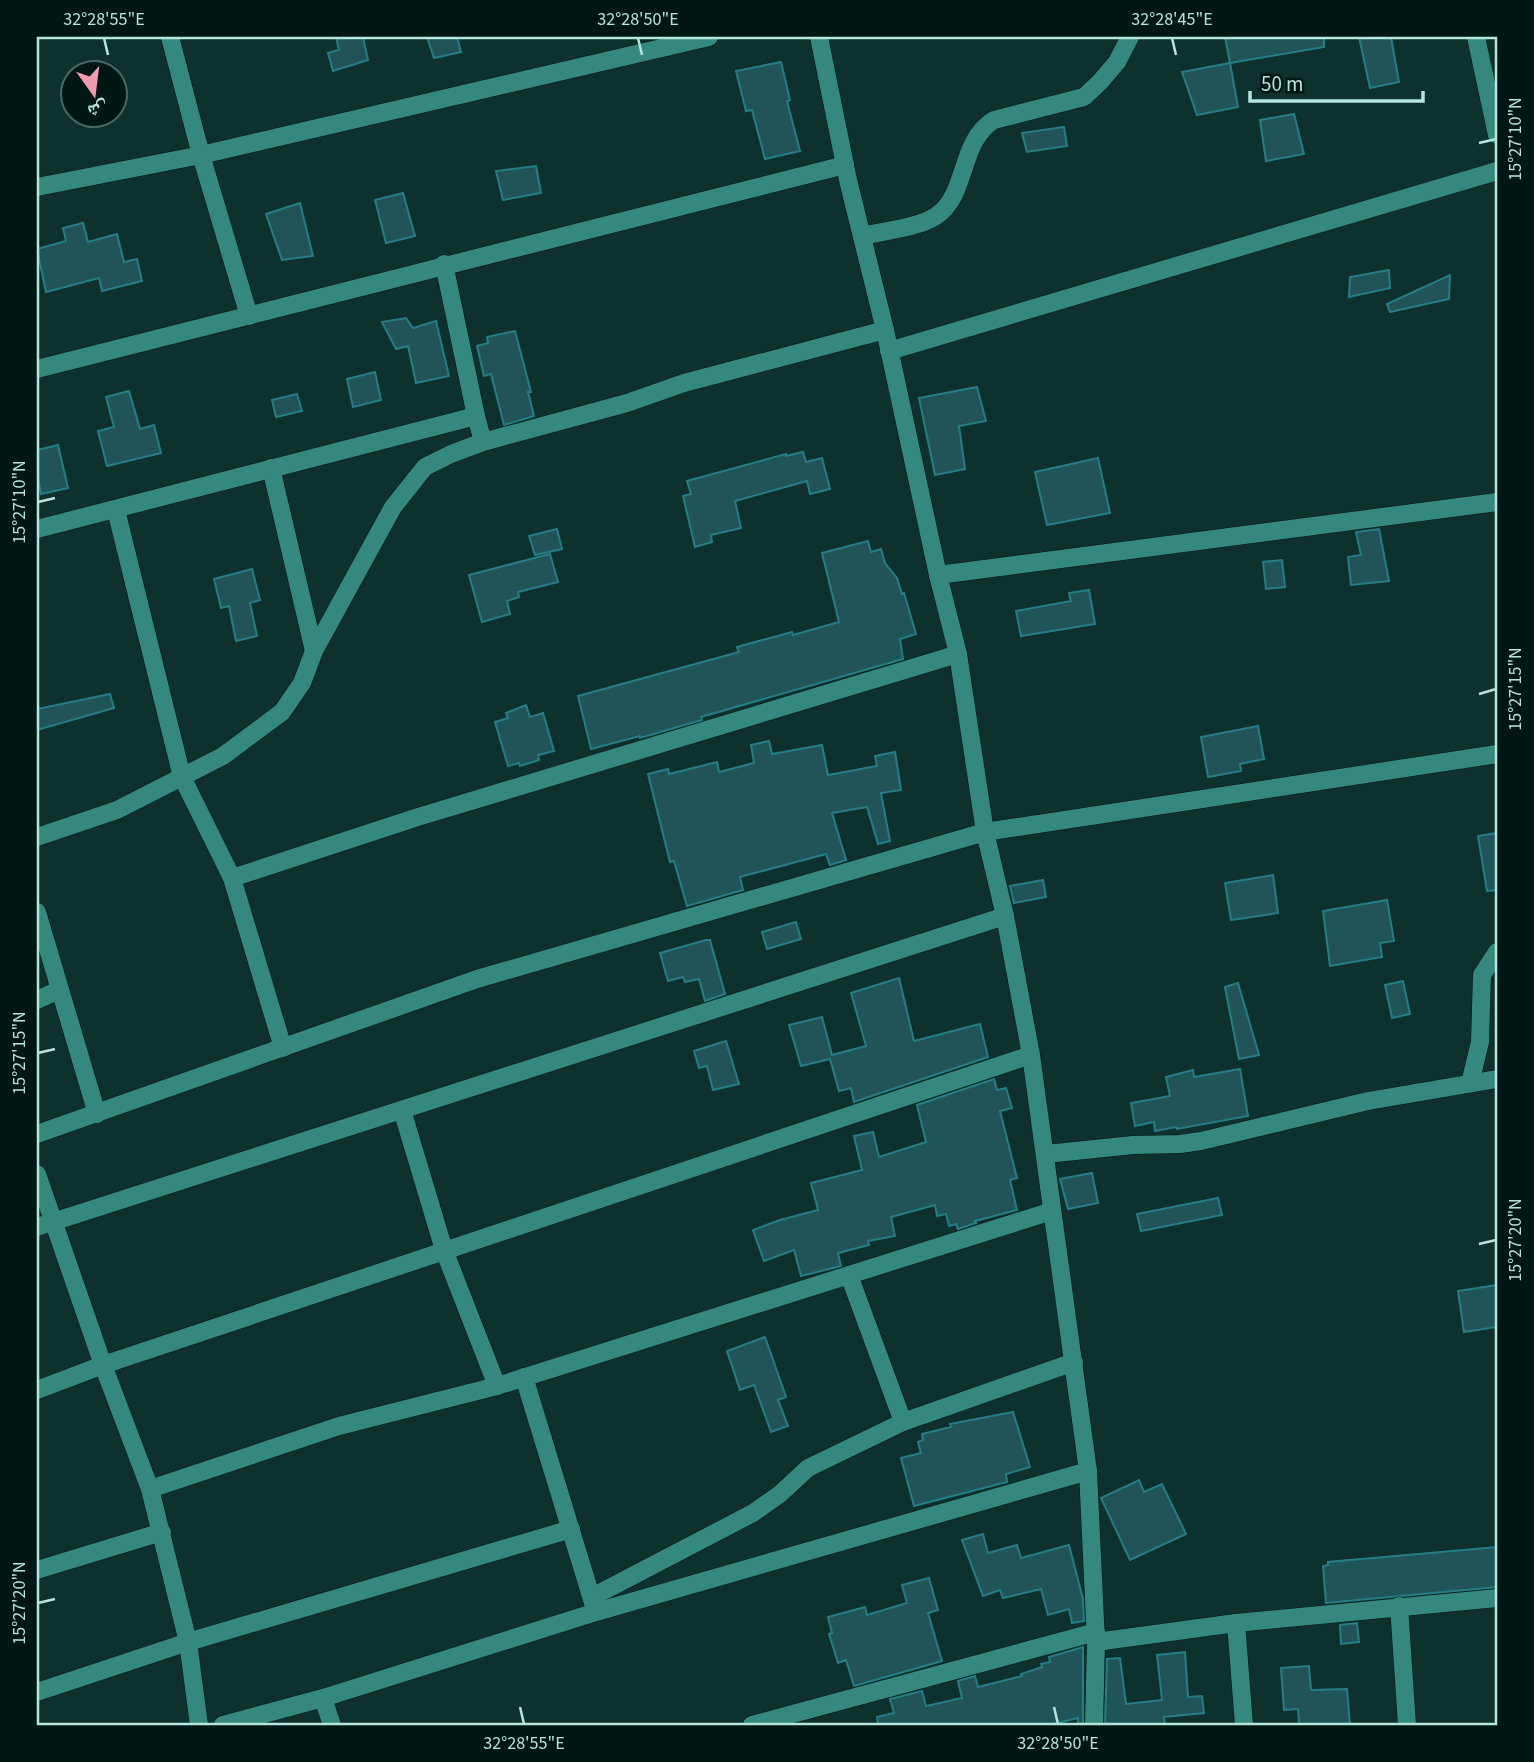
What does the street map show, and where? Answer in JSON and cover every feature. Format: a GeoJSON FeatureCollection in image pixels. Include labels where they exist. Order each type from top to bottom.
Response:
{"type":"FeatureCollection","features":[{"type":"Feature","properties":{"kind":"street"},"geometry":{"type":"LineString","coordinates":[[170,37],[201,155],[249,316]]}},
{"type":"Feature","properties":{"kind":"street"},"geometry":{"type":"LineString","coordinates":[[37,187],[201,155],[709,37]]}},
{"type":"Feature","properties":{"kind":"street"},"geometry":{"type":"LineString","coordinates":[[820,37],[845,165],[958,654],[985,832],[1005,916],[1031,1055],[1088,1471],[1096,1637],[1094,1725]]}},
{"type":"Feature","properties":{"kind":"street"},"geometry":{"type":"LineString","coordinates":[[862,236],[934,218],[950,200],[976,135],[985,125],[994,120],[1084,97],[1116,62],[1130,37]]}},
{"type":"Feature","properties":{"kind":"street"},"geometry":{"type":"LineString","coordinates":[[1476,37],[1497,135]]}},
{"type":"Feature","properties":{"kind":"street"},"geometry":{"type":"LineString","coordinates":[[37,369],[444,264],[845,165]]}},
{"type":"Feature","properties":{"kind":"street"},"geometry":{"type":"LineString","coordinates":[[888,351],[1497,171]]}},
{"type":"Feature","properties":{"kind":"street"},"geometry":{"type":"LineString","coordinates":[[444,264],[476,416],[484,442]]}},
{"type":"Feature","properties":{"kind":"street"},"geometry":{"type":"LineString","coordinates":[[37,837],[117,810],[223,756],[282,712],[302,683],[314,650],[393,507],[425,467],[484,442],[627,403],[684,383],[885,330]]}},
{"type":"Feature","properties":{"kind":"street"},"geometry":{"type":"LineString","coordinates":[[37,529],[476,416]]}},
{"type":"Feature","properties":{"kind":"street"},"geometry":{"type":"LineString","coordinates":[[271,468],[314,650]]}},
{"type":"Feature","properties":{"kind":"street"},"geometry":{"type":"LineString","coordinates":[[938,575],[1497,502]]}},
{"type":"Feature","properties":{"kind":"street"},"geometry":{"type":"LineString","coordinates":[[117,510],[181,777],[232,878],[283,1048]]}},
{"type":"Feature","properties":{"kind":"street"},"geometry":{"type":"LineString","coordinates":[[232,878],[418,817],[958,654]]}},
{"type":"Feature","properties":{"kind":"street"},"geometry":{"type":"LineString","coordinates":[[37,1134],[477,979],[985,832],[1497,754]]}},
{"type":"Feature","properties":{"kind":"street"},"geometry":{"type":"LineString","coordinates":[[37,912],[97,1114]]}},
{"type":"Feature","properties":{"kind":"street"},"geometry":{"type":"LineString","coordinates":[[45,1225],[1005,916]]}},
{"type":"Feature","properties":{"kind":"street"},"geometry":{"type":"LineString","coordinates":[[1470,1083],[1480,1042],[1482,975],[1497,952]]}},
{"type":"Feature","properties":{"kind":"street"},"geometry":{"type":"LineString","coordinates":[[37,1000],[59,990]]}},
{"type":"Feature","properties":{"kind":"street"},"geometry":{"type":"LineString","coordinates":[[37,1390],[103,1365],[444,1250],[1031,1055]]}},
{"type":"Feature","properties":{"kind":"street"},"geometry":{"type":"LineString","coordinates":[[1046,1154],[1133,1145],[1201,1142],[1368,1101],[1497,1079]]}},
{"type":"Feature","properties":{"kind":"street"},"geometry":{"type":"LineString","coordinates":[[402,1110],[444,1250],[497,1386]]}},
{"type":"Feature","properties":{"kind":"street"},"geometry":{"type":"LineString","coordinates":[[37,1174],[45,1225],[103,1365],[150,1489],[188,1642],[199,1725]]}},
{"type":"Feature","properties":{"kind":"street"},"geometry":{"type":"LineString","coordinates":[[150,1489],[339,1426],[497,1386],[1052,1211]]}},
{"type":"Feature","properties":{"kind":"street"},"geometry":{"type":"LineString","coordinates":[[849,1275],[903,1422]]}},
{"type":"Feature","properties":{"kind":"street"},"geometry":{"type":"LineString","coordinates":[[594,1605],[753,1513],[780,1494],[808,1468],[903,1422],[1074,1362]]}},
{"type":"Feature","properties":{"kind":"street"},"geometry":{"type":"LineString","coordinates":[[524,1377],[594,1605]]}},
{"type":"Feature","properties":{"kind":"street"},"geometry":{"type":"LineString","coordinates":[[223,1725],[323,1698],[594,1605],[1088,1471]]}},
{"type":"Feature","properties":{"kind":"street"},"geometry":{"type":"LineString","coordinates":[[37,1692],[188,1642],[571,1529]]}},
{"type":"Feature","properties":{"kind":"street"},"geometry":{"type":"LineString","coordinates":[[37,1570],[162,1532]]}},
{"type":"Feature","properties":{"kind":"street"},"geometry":{"type":"LineString","coordinates":[[752,1725],[1096,1637],[1497,1598]]}},
{"type":"Feature","properties":{"kind":"street"},"geometry":{"type":"LineString","coordinates":[[1399,1606],[1407,1725]]}},
{"type":"Feature","properties":{"kind":"street"},"geometry":{"type":"LineString","coordinates":[[1236,1623],[1244,1725]]}},
{"type":"Feature","properties":{"kind":"street"},"geometry":{"type":"LineString","coordinates":[[323,1698],[332,1725]]}},
{"type":"Feature","properties":{"kind":"building"},"geometry":{"type":"Polygon","coordinates":[[[336,37],[363,37],[368,60],[333,71],[328,53],[339,50],[336,37]]]}},
{"type":"Feature","properties":{"kind":"building"},"geometry":{"type":"Polygon","coordinates":[[[427,37],[457,37],[461,52],[434,58],[427,37]]]}},
{"type":"Feature","properties":{"kind":"building"},"geometry":{"type":"Polygon","coordinates":[[[1225,37],[1324,37],[1324,47],[1230,63],[1225,37]]]}},
{"type":"Feature","properties":{"kind":"building"},"geometry":{"type":"Polygon","coordinates":[[[1359,37],[1391,37],[1399,82],[1370,88],[1359,37]]]}},
{"type":"Feature","properties":{"kind":"building"},"geometry":{"type":"Polygon","coordinates":[[[781,62],[790,100],[787,101],[800,151],[765,159],[752,110],[746,111],[736,71],[781,62]]]}},
{"type":"Feature","properties":{"kind":"building"},"geometry":{"type":"Polygon","coordinates":[[[1230,63],[1238,107],[1197,115],[1182,72],[1230,63]]]}},
{"type":"Feature","properties":{"kind":"building"},"geometry":{"type":"Polygon","coordinates":[[[1294,114],[1304,154],[1266,161],[1260,120],[1294,114]]]}},
{"type":"Feature","properties":{"kind":"building"},"geometry":{"type":"Polygon","coordinates":[[[1064,127],[1067,146],[1027,152],[1022,133],[1064,127]]]}},
{"type":"Feature","properties":{"kind":"building"},"geometry":{"type":"Polygon","coordinates":[[[536,166],[541,193],[503,200],[496,171],[536,166]]]}},
{"type":"Feature","properties":{"kind":"building"},"geometry":{"type":"Polygon","coordinates":[[[403,193],[415,236],[386,243],[375,200],[403,193]]]}},
{"type":"Feature","properties":{"kind":"building"},"geometry":{"type":"Polygon","coordinates":[[[300,203],[313,256],[282,260],[266,214],[300,203]]]}},
{"type":"Feature","properties":{"kind":"building"},"geometry":{"type":"Polygon","coordinates":[[[83,223],[88,242],[117,234],[124,262],[137,259],[142,281],[102,291],[99,278],[46,292],[37,249],[66,241],[63,228],[83,223]]]}},
{"type":"Feature","properties":{"kind":"building"},"geometry":{"type":"Polygon","coordinates":[[[1389,270],[1390,288],[1349,297],[1350,277],[1389,270]]]}},
{"type":"Feature","properties":{"kind":"building"},"geometry":{"type":"Polygon","coordinates":[[[1450,275],[1449,299],[1390,312],[1387,304],[1450,275]]]}},
{"type":"Feature","properties":{"kind":"building"},"geometry":{"type":"Polygon","coordinates":[[[406,318],[413,328],[436,321],[449,376],[416,383],[408,346],[396,349],[382,322],[406,318]]]}},
{"type":"Feature","properties":{"kind":"building"},"geometry":{"type":"Polygon","coordinates":[[[515,331],[531,392],[528,392],[534,416],[504,425],[491,374],[484,376],[477,346],[488,343],[487,337],[515,331]]]}},
{"type":"Feature","properties":{"kind":"building"},"geometry":{"type":"Polygon","coordinates":[[[375,372],[381,400],[353,407],[347,379],[375,372]]]}},
{"type":"Feature","properties":{"kind":"building"},"geometry":{"type":"Polygon","coordinates":[[[977,387],[986,421],[959,426],[965,469],[935,475],[919,398],[977,387]]]}},
{"type":"Feature","properties":{"kind":"building"},"geometry":{"type":"Polygon","coordinates":[[[129,391],[140,429],[154,425],[161,453],[107,466],[98,431],[114,427],[106,397],[129,391]]]}},
{"type":"Feature","properties":{"kind":"building"},"geometry":{"type":"Polygon","coordinates":[[[297,394],[302,411],[276,417],[272,400],[297,394]]]}},
{"type":"Feature","properties":{"kind":"building"},"geometry":{"type":"Polygon","coordinates":[[[58,445],[68,488],[41,494],[37,450],[58,445]]]}},
{"type":"Feature","properties":{"kind":"building"},"geometry":{"type":"Polygon","coordinates":[[[803,452],[806,462],[822,458],[830,489],[810,494],[807,481],[735,501],[741,528],[711,535],[712,542],[695,547],[683,496],[691,494],[687,481],[786,454],[803,452]]]}},
{"type":"Feature","properties":{"kind":"building"},"geometry":{"type":"Polygon","coordinates":[[[1098,458],[1110,513],[1047,525],[1035,472],[1098,458]]]}},
{"type":"Feature","properties":{"kind":"building"},"geometry":{"type":"Polygon","coordinates":[[[557,529],[562,549],[535,555],[529,536],[557,529]]]}},
{"type":"Feature","properties":{"kind":"building"},"geometry":{"type":"Polygon","coordinates":[[[1379,529],[1389,581],[1351,585],[1348,557],[1361,555],[1356,532],[1379,529]]]}},
{"type":"Feature","properties":{"kind":"building"},"geometry":{"type":"Polygon","coordinates":[[[868,541],[871,552],[881,549],[885,563],[897,578],[902,594],[904,593],[916,634],[900,639],[903,659],[701,717],[702,720],[640,738],[591,749],[578,696],[739,652],[737,647],[839,622],[822,553],[868,541]]]}},
{"type":"Feature","properties":{"kind":"building"},"geometry":{"type":"Polygon","coordinates":[[[550,554],[558,582],[518,592],[519,597],[507,601],[510,614],[482,622],[469,575],[550,554]]]}},
{"type":"Feature","properties":{"kind":"building"},"geometry":{"type":"Polygon","coordinates":[[[1282,560],[1285,587],[1266,589],[1263,562],[1282,560]]]}},
{"type":"Feature","properties":{"kind":"building"},"geometry":{"type":"Polygon","coordinates":[[[252,569],[260,600],[250,603],[257,636],[236,641],[229,606],[221,608],[214,579],[252,569]]]}},
{"type":"Feature","properties":{"kind":"building"},"geometry":{"type":"Polygon","coordinates":[[[1089,590],[1095,624],[1021,636],[1016,611],[1071,601],[1069,593],[1089,590]]]}},
{"type":"Feature","properties":{"kind":"building"},"geometry":{"type":"Polygon","coordinates":[[[110,694],[114,708],[37,730],[37,709],[110,694]]]}},
{"type":"Feature","properties":{"kind":"building"},"geometry":{"type":"Polygon","coordinates":[[[526,705],[530,717],[543,713],[554,751],[538,755],[539,760],[520,766],[519,763],[508,766],[495,722],[508,718],[506,713],[526,705]]]}},
{"type":"Feature","properties":{"kind":"building"},"geometry":{"type":"Polygon","coordinates":[[[1258,726],[1264,759],[1240,764],[1241,771],[1208,777],[1201,737],[1258,726]]]}},
{"type":"Feature","properties":{"kind":"building"},"geometry":{"type":"Polygon","coordinates":[[[769,741],[772,754],[822,745],[828,775],[877,766],[875,756],[895,752],[901,790],[881,793],[890,841],[878,844],[867,807],[832,813],[846,860],[830,865],[826,854],[740,877],[743,890],[687,906],[674,861],[670,862],[648,774],[668,769],[669,774],[717,762],[719,772],[754,763],[751,745],[769,741]]]}},
{"type":"Feature","properties":{"kind":"building"},"geometry":{"type":"Polygon","coordinates":[[[1497,833],[1497,890],[1487,891],[1478,836],[1497,833]]]}},
{"type":"Feature","properties":{"kind":"building"},"geometry":{"type":"Polygon","coordinates":[[[1273,875],[1278,913],[1231,920],[1225,883],[1273,875]]]}},
{"type":"Feature","properties":{"kind":"building"},"geometry":{"type":"Polygon","coordinates":[[[1043,880],[1046,897],[1014,903],[1010,886],[1043,880]]]}},
{"type":"Feature","properties":{"kind":"building"},"geometry":{"type":"Polygon","coordinates":[[[1387,900],[1394,941],[1380,943],[1382,957],[1330,966],[1323,911],[1387,900]]]}},
{"type":"Feature","properties":{"kind":"building"},"geometry":{"type":"Polygon","coordinates":[[[796,922],[801,939],[767,949],[762,932],[796,922]]]}},
{"type":"Feature","properties":{"kind":"building"},"geometry":{"type":"Polygon","coordinates":[[[710,940],[725,994],[705,1001],[699,979],[685,982],[683,977],[668,981],[660,953],[710,940]]]}},
{"type":"Feature","properties":{"kind":"building"},"geometry":{"type":"Polygon","coordinates":[[[899,978],[914,1041],[980,1024],[988,1057],[854,1102],[851,1088],[839,1091],[830,1059],[801,1066],[789,1025],[822,1017],[832,1055],[866,1046],[851,993],[899,978]]]}},
{"type":"Feature","properties":{"kind":"building"},"geometry":{"type":"Polygon","coordinates":[[[1403,981],[1410,1014],[1392,1018],[1385,985],[1403,981]]]}},
{"type":"Feature","properties":{"kind":"building"},"geometry":{"type":"Polygon","coordinates":[[[1238,983],[1259,1055],[1239,1059],[1225,987],[1238,983]]]}},
{"type":"Feature","properties":{"kind":"building"},"geometry":{"type":"Polygon","coordinates":[[[726,1041],[739,1084],[713,1090],[707,1066],[699,1068],[694,1051],[726,1041]]]}},
{"type":"Feature","properties":{"kind":"building"},"geometry":{"type":"Polygon","coordinates":[[[1240,1069],[1248,1116],[1155,1131],[1154,1122],[1135,1126],[1131,1103],[1170,1096],[1166,1077],[1193,1070],[1194,1077],[1240,1069]]]}},
{"type":"Feature","properties":{"kind":"building"},"geometry":{"type":"Polygon","coordinates":[[[994,1079],[997,1090],[1006,1088],[1012,1108],[1000,1111],[1017,1178],[1010,1180],[1017,1210],[975,1221],[976,1223],[958,1229],[956,1224],[949,1226],[946,1214],[937,1216],[935,1205],[891,1217],[895,1236],[868,1241],[869,1245],[838,1253],[841,1266],[801,1276],[794,1250],[764,1261],[753,1230],[818,1210],[811,1183],[862,1170],[854,1136],[873,1132],[879,1157],[926,1142],[917,1105],[994,1079]]]}},
{"type":"Feature","properties":{"kind":"building"},"geometry":{"type":"Polygon","coordinates":[[[1092,1173],[1098,1203],[1068,1209],[1060,1179],[1092,1173]]]}},
{"type":"Feature","properties":{"kind":"building"},"geometry":{"type":"Polygon","coordinates":[[[1218,1198],[1222,1215],[1141,1231],[1137,1214],[1218,1198]]]}},
{"type":"Feature","properties":{"kind":"building"},"geometry":{"type":"Polygon","coordinates":[[[1497,1285],[1497,1327],[1464,1332],[1458,1291],[1497,1285]]]}},
{"type":"Feature","properties":{"kind":"building"},"geometry":{"type":"Polygon","coordinates":[[[765,1337],[786,1397],[778,1400],[788,1426],[771,1432],[754,1385],[740,1390],[727,1351],[765,1337]]]}},
{"type":"Feature","properties":{"kind":"building"},"geometry":{"type":"Polygon","coordinates":[[[1013,1412],[1030,1467],[1006,1474],[1007,1482],[914,1506],[901,1458],[921,1453],[918,1442],[923,1440],[922,1434],[951,1427],[950,1424],[1013,1412]]]}},
{"type":"Feature","properties":{"kind":"building"},"geometry":{"type":"Polygon","coordinates":[[[1139,1480],[1144,1492],[1162,1484],[1186,1534],[1130,1560],[1101,1498],[1139,1480]]]}},
{"type":"Feature","properties":{"kind":"building"},"geometry":{"type":"Polygon","coordinates":[[[983,1534],[988,1553],[1017,1545],[1021,1558],[1069,1545],[1083,1599],[1084,1621],[1072,1623],[1069,1609],[1048,1615],[1041,1589],[1003,1598],[1000,1590],[983,1596],[962,1540],[983,1534]]]}},
{"type":"Feature","properties":{"kind":"building"},"geometry":{"type":"Polygon","coordinates":[[[1497,1547],[1497,1587],[1326,1603],[1323,1566],[1328,1565],[1328,1562],[1497,1547]]]}},
{"type":"Feature","properties":{"kind":"building"},"geometry":{"type":"Polygon","coordinates":[[[929,1578],[938,1610],[928,1613],[942,1661],[854,1686],[846,1660],[838,1663],[829,1634],[832,1633],[828,1617],[865,1607],[867,1615],[907,1603],[902,1585],[929,1578]]]}},
{"type":"Feature","properties":{"kind":"building"},"geometry":{"type":"Polygon","coordinates":[[[1357,1623],[1359,1642],[1341,1644],[1340,1625],[1357,1623]]]}},
{"type":"Feature","properties":{"kind":"building"},"geometry":{"type":"Polygon","coordinates":[[[1083,1647],[1083,1725],[1078,1725],[1078,1718],[1049,1725],[878,1725],[877,1717],[894,1713],[890,1699],[922,1691],[926,1706],[962,1698],[958,1681],[975,1676],[978,1687],[1022,1676],[1021,1674],[1042,1667],[1041,1664],[1050,1662],[1049,1657],[1083,1647]]]}},
{"type":"Feature","properties":{"kind":"building"},"geometry":{"type":"Polygon","coordinates":[[[1185,1652],[1188,1697],[1202,1696],[1204,1713],[1164,1717],[1165,1725],[1105,1725],[1107,1659],[1120,1658],[1126,1704],[1162,1700],[1157,1655],[1185,1652]]]}},
{"type":"Feature","properties":{"kind":"building"},"geometry":{"type":"Polygon","coordinates":[[[1309,1666],[1311,1690],[1347,1689],[1350,1725],[1299,1725],[1298,1709],[1284,1710],[1281,1668],[1309,1666]]]}}]}
